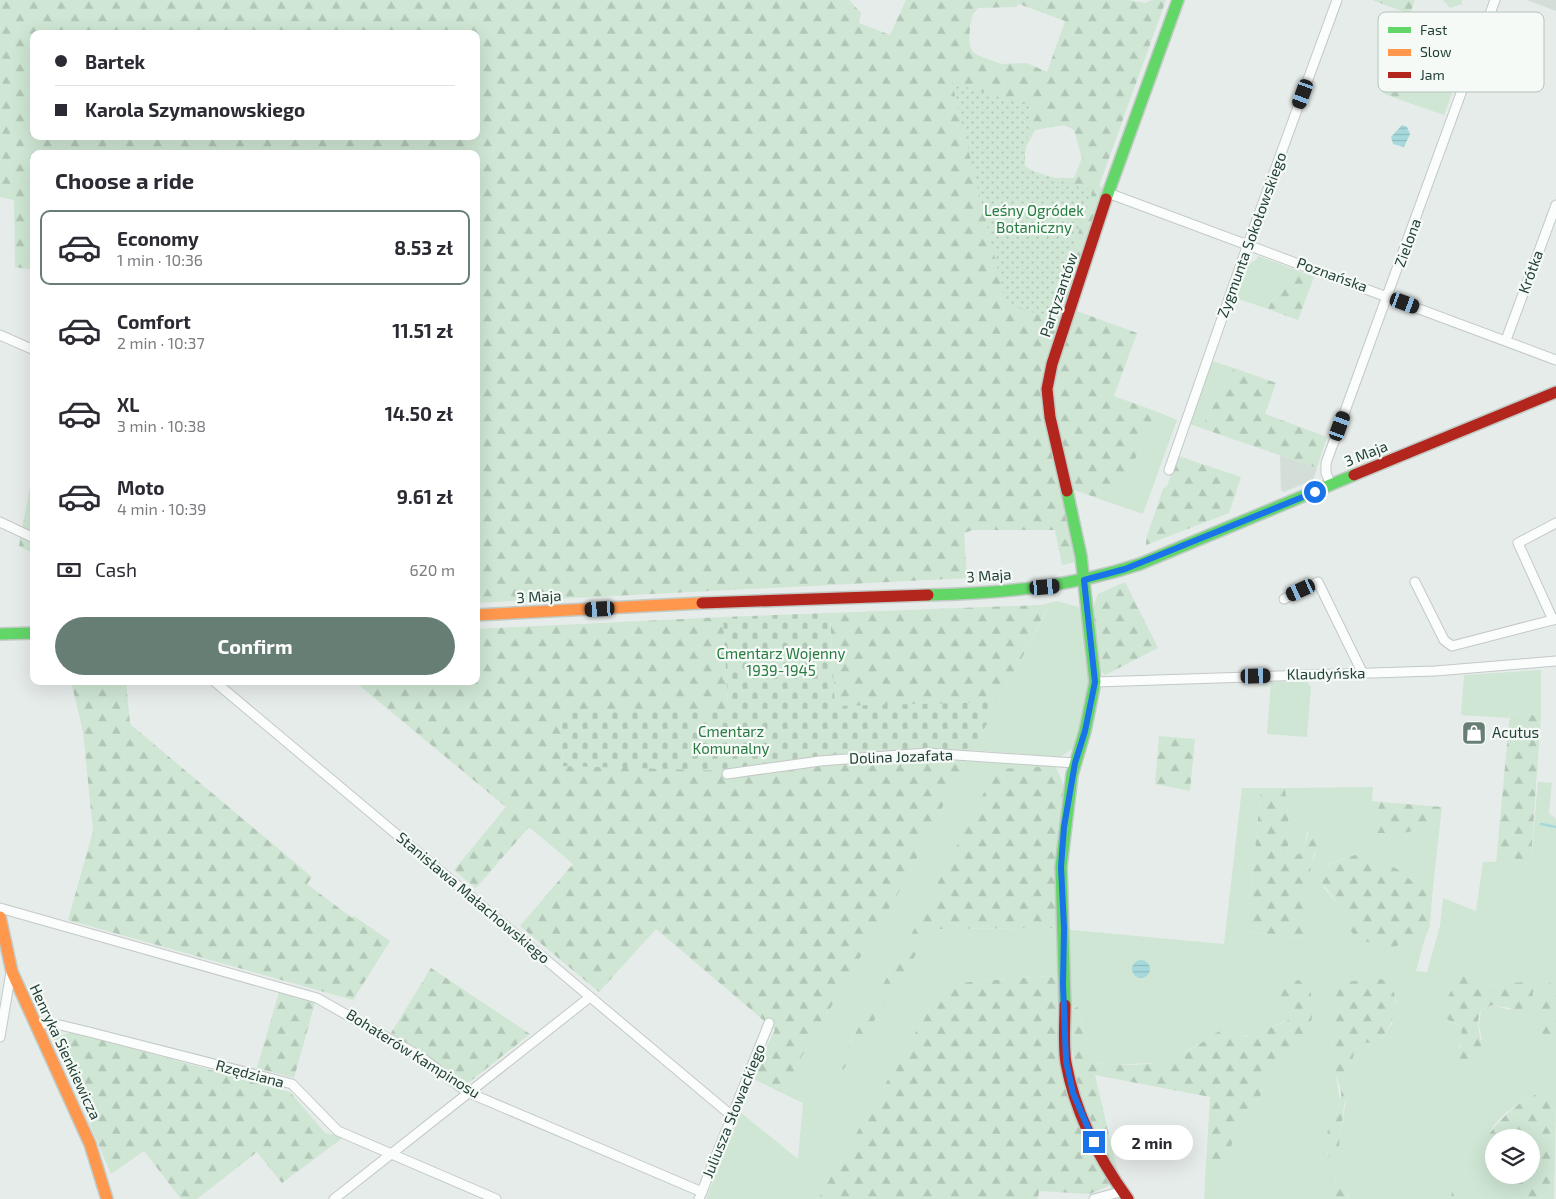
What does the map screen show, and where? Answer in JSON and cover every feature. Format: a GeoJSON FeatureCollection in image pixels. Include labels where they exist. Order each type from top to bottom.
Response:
{"type":"FeatureCollection","features":[{"type":"Feature","properties":{"kind":"street","name":"Partyzantów"},"geometry":{"type":"LineString","coordinates":[[1125,1195],[1108,1171],[1087,1127],[1073,1093],[1066,1061],[1061,867],[1064,827],[1075,763],[1085,731],[1095,682],[1084,580],[1050,417],[1047,389],[1052,364],[1108,193],[1178,0]]}},
{"type":"Feature","properties":{"kind":"street","name":"Zygmunta Sokołowskiego"},"geometry":{"type":"LineString","coordinates":[[1169,470],[1248,244],[1337,0]]}},
{"type":"Feature","properties":{"kind":"street","name":"Zielona"},"geometry":{"type":"LineString","coordinates":[[1491,12],[1495,0]]}},
{"type":"Feature","properties":{"kind":"street","name":"Zielona"},"geometry":{"type":"LineString","coordinates":[[1331,485],[1326,473],[1326,463],[1389,296],[1462,92]]}},
{"type":"Feature","properties":{"kind":"street","name":"Poznańska"},"geometry":{"type":"LineString","coordinates":[[1108,193],[1389,296],[1556,360]]}},
{"type":"Feature","properties":{"kind":"street","name":"Krótka"},"geometry":{"type":"LineString","coordinates":[[1506,340],[1556,205]]}},
{"type":"Feature","properties":{"kind":"street"},"geometry":{"type":"LineString","coordinates":[[0,335],[30,348]]}},
{"type":"Feature","properties":{"kind":"street","name":"3 Maja"},"geometry":{"type":"LineString","coordinates":[[480,615],[967,592],[1056,586],[1098,578],[1133,566],[1556,392]]}},
{"type":"Feature","properties":{"kind":"street"},"geometry":{"type":"LineString","coordinates":[[0,522],[30,536]]}},
{"type":"Feature","properties":{"kind":"street"},"geometry":{"type":"LineString","coordinates":[[1415,582],[1444,640],[1452,646],[1554,620],[1518,543],[1556,523]]}},
{"type":"Feature","properties":{"kind":"street"},"geometry":{"type":"LineString","coordinates":[[1284,599],[1318,582],[1363,674]]}},
{"type":"Feature","properties":{"kind":"street"},"geometry":{"type":"LineString","coordinates":[[0,634],[30,633]]}},
{"type":"Feature","properties":{"kind":"street","name":"Klaudyńska"},"geometry":{"type":"LineString","coordinates":[[1095,682],[1436,671],[1556,661]]}},
{"type":"Feature","properties":{"kind":"street","name":"Stanisława Małachowskiego"},"geometry":{"type":"LineString","coordinates":[[219,685],[732,1116]]}},
{"type":"Feature","properties":{"kind":"street","name":"Dolina Jozafata"},"geometry":{"type":"LineString","coordinates":[[727,774],[820,761],[910,754],[1075,763]]}},
{"type":"Feature","properties":{"kind":"street","name":"Bohaterów Kampinosu"},"geometry":{"type":"LineString","coordinates":[[0,908],[317,998],[421,1057],[467,1092],[700,1195]]}},
{"type":"Feature","properties":{"kind":"street","name":"Henryka Sienkiewicza"},"geometry":{"type":"LineString","coordinates":[[0,917],[3,943],[12,972],[90,1144],[107,1199]]}},
{"type":"Feature","properties":{"kind":"street"},"geometry":{"type":"LineString","coordinates":[[0,1037],[12,972]]}},
{"type":"Feature","properties":{"kind":"street"},"geometry":{"type":"LineString","coordinates":[[334,1199],[467,1092],[590,997]]}},
{"type":"Feature","properties":{"kind":"street","name":"Rzędziana"},"geometry":{"type":"LineString","coordinates":[[35,1023],[60,1025],[292,1084],[338,1131],[496,1199]]}},
{"type":"Feature","properties":{"kind":"street","name":"Juliusza Słowackiego"},"geometry":{"type":"LineString","coordinates":[[700,1195],[769,1023]]}},
{"type":"Feature","properties":{"kind":"street"},"geometry":{"type":"LineString","coordinates":[[1094,1199],[1125,1195]]}},
{"type":"Feature","properties":{"kind":"shaded area"},"geometry":{"type":"Polygon","coordinates":[[[1527,0],[1556,0],[1556,11],[1527,0]]]}},
{"type":"Feature","properties":{"kind":"shaded area"},"geometry":{"type":"Polygon","coordinates":[[[1280,455],[1317,468],[1313,480],[1284,492],[1281,490],[1280,455]]]}},
{"type":"Feature","properties":{"kind":"green space"},"geometry":{"type":"Polygon","coordinates":[[[0,0],[849,0],[861,13],[859,23],[890,35],[906,0],[1128,0],[1145,3],[1152,0],[1166,0],[1099,186],[1103,188],[1045,378],[1080,561],[1062,565],[1055,530],[973,530],[964,533],[967,578],[480,603],[480,150],[30,150],[30,269],[15,267],[14,200],[0,197],[0,0]],[[1019,4],[1016,7],[978,8],[973,14],[969,43],[972,51],[977,55],[1001,64],[1027,63],[1047,72],[1065,21],[1019,4]],[[1064,125],[1035,130],[1025,149],[1025,166],[1045,178],[1074,178],[1082,158],[1074,130],[1064,125]]]}},
{"type":"Feature","properties":{"kind":"green space"},"geometry":{"type":"Polygon","coordinates":[[[1372,0],[1415,0],[1411,12],[1405,12],[1372,0]]]}},
{"type":"Feature","properties":{"kind":"green space"},"geometry":{"type":"Polygon","coordinates":[[[1443,0],[1462,0],[1462,4],[1450,8],[1443,0]]]}},
{"type":"Feature","properties":{"kind":"green space","name":"Leśny Ogródek Botaniczny"},"geometry":{"type":"Polygon","coordinates":[[[952,83],[1032,106],[1023,168],[1093,190],[1049,318],[1006,303],[952,83]]]}},
{"type":"Feature","properties":{"kind":"green space"},"geometry":{"type":"Polygon","coordinates":[[[1382,92],[1404,92],[1398,99],[1382,92]]]}},
{"type":"Feature","properties":{"kind":"green space"},"geometry":{"type":"Polygon","coordinates":[[[1404,92],[1453,92],[1444,115],[1398,99],[1404,92]]]}},
{"type":"Feature","properties":{"kind":"green space"},"geometry":{"type":"Polygon","coordinates":[[[1258,256],[1299,271],[1268,309],[1236,298],[1248,264],[1256,260],[1258,256]]]}},
{"type":"Feature","properties":{"kind":"green space"},"geometry":{"type":"Polygon","coordinates":[[[1299,271],[1314,277],[1298,320],[1268,309],[1271,303],[1299,271]]]}},
{"type":"Feature","properties":{"kind":"green space"},"geometry":{"type":"Polygon","coordinates":[[[1074,310],[1137,333],[1114,396],[1163,414],[1108,502],[1069,488],[1053,421],[1051,377],[1074,310]]]}},
{"type":"Feature","properties":{"kind":"green space"},"geometry":{"type":"Polygon","coordinates":[[[1212,361],[1234,368],[1201,428],[1190,424],[1212,361]]]}},
{"type":"Feature","properties":{"kind":"green space"},"geometry":{"type":"Polygon","coordinates":[[[1234,368],[1276,383],[1265,414],[1327,437],[1317,468],[1201,428],[1234,368]]]}},
{"type":"Feature","properties":{"kind":"green space"},"geometry":{"type":"Polygon","coordinates":[[[1163,414],[1177,420],[1143,514],[1108,502],[1163,414]]]}},
{"type":"Feature","properties":{"kind":"green space"},"geometry":{"type":"Polygon","coordinates":[[[1178,456],[1241,477],[1229,513],[1146,545],[1146,539],[1163,489],[1167,486],[1178,456]]]}},
{"type":"Feature","properties":{"kind":"green space"},"geometry":{"type":"Polygon","coordinates":[[[30,486],[30,552],[19,546],[30,486]]]}},
{"type":"Feature","properties":{"kind":"green space"},"geometry":{"type":"Polygon","coordinates":[[[1125,582],[1158,648],[1105,675],[1099,669],[1092,622],[1093,612],[1098,594],[1125,582]]]}},
{"type":"Feature","properties":{"kind":"green space"},"geometry":{"type":"Polygon","coordinates":[[[1057,601],[1081,608],[1090,667],[1090,683],[1075,747],[1060,757],[971,750],[1000,702],[1047,609],[1041,605],[1057,601]]]}},
{"type":"Feature","properties":{"kind":"green space"},"geometry":{"type":"Polygon","coordinates":[[[1041,605],[1047,608],[1000,702],[969,754],[906,880],[798,1063],[784,1094],[751,1078],[775,1030],[656,929],[599,992],[520,926],[573,864],[529,827],[476,888],[454,870],[506,807],[359,685],[480,685],[480,629],[723,617],[728,710],[560,714],[563,766],[648,767],[839,706],[835,706],[830,613],[1041,605]]]}},
{"type":"Feature","properties":{"kind":"green space","name":"Cmentarz Komunalny"},"geometry":{"type":"Polygon","coordinates":[[[830,613],[835,706],[1000,702],[969,754],[928,749],[841,753],[732,771],[563,766],[560,713],[728,710],[723,617],[830,613]]]}},
{"type":"Feature","properties":{"kind":"green space"},"geometry":{"type":"Polygon","coordinates":[[[1541,670],[1541,716],[1510,713],[1509,718],[1461,715],[1464,675],[1541,670]]]}},
{"type":"Feature","properties":{"kind":"green space"},"geometry":{"type":"Polygon","coordinates":[[[1271,682],[1307,682],[1311,687],[1307,737],[1267,734],[1271,682]]]}},
{"type":"Feature","properties":{"kind":"green space"},"geometry":{"type":"Polygon","coordinates":[[[72,685],[126,685],[130,724],[312,877],[307,884],[352,918],[354,916],[390,941],[353,1000],[68,920],[93,831],[83,732],[72,685]]]}},
{"type":"Feature","properties":{"kind":"green space"},"geometry":{"type":"Polygon","coordinates":[[[1510,713],[1541,716],[1531,857],[1523,860],[1496,863],[1510,713]]]}},
{"type":"Feature","properties":{"kind":"green space"},"geometry":{"type":"Polygon","coordinates":[[[1159,736],[1195,739],[1190,791],[1155,784],[1159,736]]]}},
{"type":"Feature","properties":{"kind":"green space"},"geometry":{"type":"Polygon","coordinates":[[[966,760],[1055,766],[917,924],[837,1066],[842,1070],[932,929],[1057,928],[1057,979],[1048,976],[944,984],[818,1199],[706,1199],[740,1112],[798,1159],[803,1103],[784,1094],[798,1063],[906,880],[966,760]]]}},
{"type":"Feature","properties":{"kind":"green space"},"geometry":{"type":"Polygon","coordinates":[[[1055,766],[1066,789],[1057,928],[932,929],[843,1070],[837,1066],[917,924],[996,769],[1055,766]]]}},
{"type":"Feature","properties":{"kind":"green space"},"geometry":{"type":"Polygon","coordinates":[[[1538,782],[1552,783],[1549,813],[1556,819],[1556,1105],[1535,1095],[1509,1110],[1492,1129],[1485,1129],[1485,1184],[1505,1184],[1515,1199],[1464,1199],[1461,1186],[1452,1190],[1451,1199],[1348,1199],[1349,1195],[1336,1174],[1334,1199],[1204,1199],[1206,1164],[1218,1164],[1227,1160],[1234,1137],[1255,1114],[1268,1071],[1307,1044],[1312,1017],[1280,1003],[1292,1015],[1287,1021],[1258,1034],[1246,1036],[1240,1035],[1237,1031],[1203,1042],[1181,1055],[1162,1062],[1117,1065],[1091,1062],[1078,1007],[1067,1010],[1068,927],[1072,930],[1224,944],[1242,788],[1261,788],[1247,932],[1304,938],[1311,862],[1316,853],[1307,831],[1302,851],[1295,856],[1290,856],[1287,853],[1290,833],[1285,788],[1373,787],[1372,801],[1381,802],[1373,821],[1404,833],[1440,824],[1432,897],[1394,869],[1372,858],[1344,859],[1325,866],[1324,888],[1339,905],[1350,930],[1396,947],[1406,938],[1425,938],[1416,971],[1427,972],[1440,926],[1443,898],[1476,911],[1483,862],[1514,861],[1531,857],[1538,782]],[[1458,974],[1457,984],[1448,998],[1449,1021],[1461,1026],[1463,1035],[1459,1049],[1482,1040],[1479,1025],[1481,1010],[1492,1005],[1510,1010],[1534,979],[1524,982],[1483,985],[1478,980],[1458,974]],[[1338,989],[1331,1047],[1340,1100],[1333,1114],[1327,1135],[1327,1154],[1338,1154],[1355,1041],[1381,1039],[1392,1024],[1396,1000],[1338,989]]]}},
{"type":"Feature","properties":{"kind":"green space"},"geometry":{"type":"Polygon","coordinates":[[[1261,788],[1285,788],[1290,833],[1287,852],[1290,856],[1300,853],[1313,826],[1318,833],[1318,844],[1311,862],[1305,938],[1247,932],[1261,788]]]}},
{"type":"Feature","properties":{"kind":"green space"},"geometry":{"type":"Polygon","coordinates":[[[1381,802],[1442,807],[1440,824],[1404,833],[1377,833],[1373,821],[1381,802]]]}},
{"type":"Feature","properties":{"kind":"green space"},"geometry":{"type":"Polygon","coordinates":[[[1355,855],[1375,857],[1397,869],[1432,897],[1430,926],[1425,938],[1406,938],[1396,947],[1389,948],[1357,939],[1350,930],[1339,905],[1320,880],[1325,866],[1355,855]]]}},
{"type":"Feature","properties":{"kind":"green space"},"geometry":{"type":"Polygon","coordinates":[[[431,968],[530,1034],[468,1083],[391,1033],[431,968]]]}},
{"type":"Feature","properties":{"kind":"green space"},"geometry":{"type":"Polygon","coordinates":[[[1458,974],[1478,980],[1483,985],[1524,982],[1535,978],[1532,1000],[1521,1010],[1492,1005],[1481,1010],[1478,1025],[1480,1056],[1471,1070],[1460,1061],[1461,1026],[1445,1017],[1444,1012],[1447,999],[1458,974]]]}},
{"type":"Feature","properties":{"kind":"green space"},"geometry":{"type":"Polygon","coordinates":[[[1048,976],[1057,979],[1065,1077],[1113,1184],[1090,1194],[1039,1191],[1038,1199],[818,1199],[944,984],[1048,976]]]}},
{"type":"Feature","properties":{"kind":"green space"},"geometry":{"type":"Polygon","coordinates":[[[1366,979],[1381,979],[1391,985],[1394,992],[1395,1009],[1386,1032],[1375,1043],[1355,1042],[1349,1091],[1344,1105],[1338,1154],[1335,1159],[1330,1158],[1327,1148],[1331,1118],[1341,1095],[1332,1057],[1333,1011],[1342,983],[1366,979]]]}},
{"type":"Feature","properties":{"kind":"green space"},"geometry":{"type":"Polygon","coordinates":[[[1299,980],[1311,993],[1312,1017],[1307,1044],[1268,1071],[1255,1114],[1234,1137],[1227,1160],[1218,1164],[1206,1164],[1210,1097],[1095,1075],[1118,1173],[1112,1171],[1078,1095],[1067,1010],[1078,1007],[1091,1062],[1116,1065],[1154,1063],[1189,1051],[1214,1034],[1232,1027],[1240,1035],[1246,1037],[1287,1021],[1292,1015],[1280,1003],[1279,992],[1286,983],[1299,980]]]}},
{"type":"Feature","properties":{"kind":"green space"},"geometry":{"type":"Polygon","coordinates":[[[1552,980],[1556,981],[1556,1034],[1541,1036],[1537,1033],[1539,1005],[1547,986],[1552,980]]]}},
{"type":"Feature","properties":{"kind":"green space"},"geometry":{"type":"Polygon","coordinates":[[[279,992],[315,1003],[294,1078],[257,1068],[279,992]]]}},
{"type":"Feature","properties":{"kind":"green space"},"geometry":{"type":"Polygon","coordinates":[[[73,1032],[290,1092],[325,1133],[344,1137],[282,1183],[257,1152],[197,1199],[181,1199],[144,1151],[111,1174],[53,1038],[73,1032]]]}},
{"type":"Feature","properties":{"kind":"green space"},"geometry":{"type":"Polygon","coordinates":[[[1535,1095],[1551,1098],[1556,1105],[1554,1199],[1515,1199],[1505,1184],[1540,1184],[1540,1129],[1493,1129],[1521,1103],[1535,1095]]]}},
{"type":"Feature","properties":{"kind":"green space"},"geometry":{"type":"Polygon","coordinates":[[[1336,1173],[1347,1179],[1348,1199],[1334,1199],[1336,1173]]]}},
{"type":"Feature","properties":{"kind":"green space"},"geometry":{"type":"Polygon","coordinates":[[[1461,1186],[1464,1199],[1451,1199],[1452,1190],[1461,1186]]]}},
{"type":"Feature","properties":{"kind":"water"},"geometry":{"type":"Polygon","coordinates":[[[1402,125],[1407,127],[1410,134],[1404,147],[1393,144],[1391,137],[1402,125]]]}},
{"type":"Feature","properties":{"kind":"water"},"geometry":{"type":"Polygon","coordinates":[[[1141,960],[1147,963],[1150,969],[1147,975],[1141,978],[1135,975],[1132,969],[1135,963],[1141,960]]]}},
{"type":"Feature","properties":{"kind":"waterway"},"geometry":{"type":"LineString","coordinates":[[1541,824],[1556,827]]}},
{"type":"Feature","properties":{"kind":"traffic: fast"},"geometry":{"type":"LineString","coordinates":[[1106,199],[1178,0]]}},
{"type":"Feature","properties":{"kind":"traffic: fast"},"geometry":{"type":"LineString","coordinates":[[928,595],[982,593],[1035,587],[1114,572],[1140,564],[1354,475]]}},
{"type":"Feature","properties":{"kind":"traffic: fast"},"geometry":{"type":"LineString","coordinates":[[1065,1005],[1061,867],[1072,775],[1085,731],[1095,682],[1081,556],[1067,491]]}},
{"type":"Feature","properties":{"kind":"traffic: fast"},"geometry":{"type":"LineString","coordinates":[[0,634],[30,633]]}},
{"type":"Feature","properties":{"kind":"traffic: slow"},"geometry":{"type":"LineString","coordinates":[[480,615],[702,603]]}},
{"type":"Feature","properties":{"kind":"traffic: slow"},"geometry":{"type":"LineString","coordinates":[[0,917],[12,972],[90,1144],[107,1199]]}},
{"type":"Feature","properties":{"kind":"traffic: jam"},"geometry":{"type":"LineString","coordinates":[[1067,491],[1050,417],[1047,389],[1052,364],[1106,199]]}},
{"type":"Feature","properties":{"kind":"traffic: jam"},"geometry":{"type":"LineString","coordinates":[[1354,475],[1556,392]]}},
{"type":"Feature","properties":{"kind":"traffic: jam"},"geometry":{"type":"LineString","coordinates":[[702,603],[928,595]]}},
{"type":"Feature","properties":{"kind":"traffic: jam"},"geometry":{"type":"LineString","coordinates":[[1065,1005],[1065,1056],[1075,1099],[1107,1168],[1128,1199]]}},
{"type":"Feature","properties":{"kind":"place","name":"Acutus"},"geometry":{"type":"Point","coordinates":[1474,733]}},
{"type":"Feature","properties":{"kind":"route"},"geometry":{"type":"LineString","coordinates":[[1094,1142],[1073,1093],[1066,1061],[1062,966],[1064,928],[1061,867],[1064,827],[1075,763],[1092,704],[1095,682],[1084,580],[1098,578],[1125,569],[1315,492]]}},
{"type":"Feature","properties":{"kind":"park label","name":"Cmentarz Wojenny 1939-1945"},"geometry":{"type":"Point","coordinates":[781,662]}}]}
